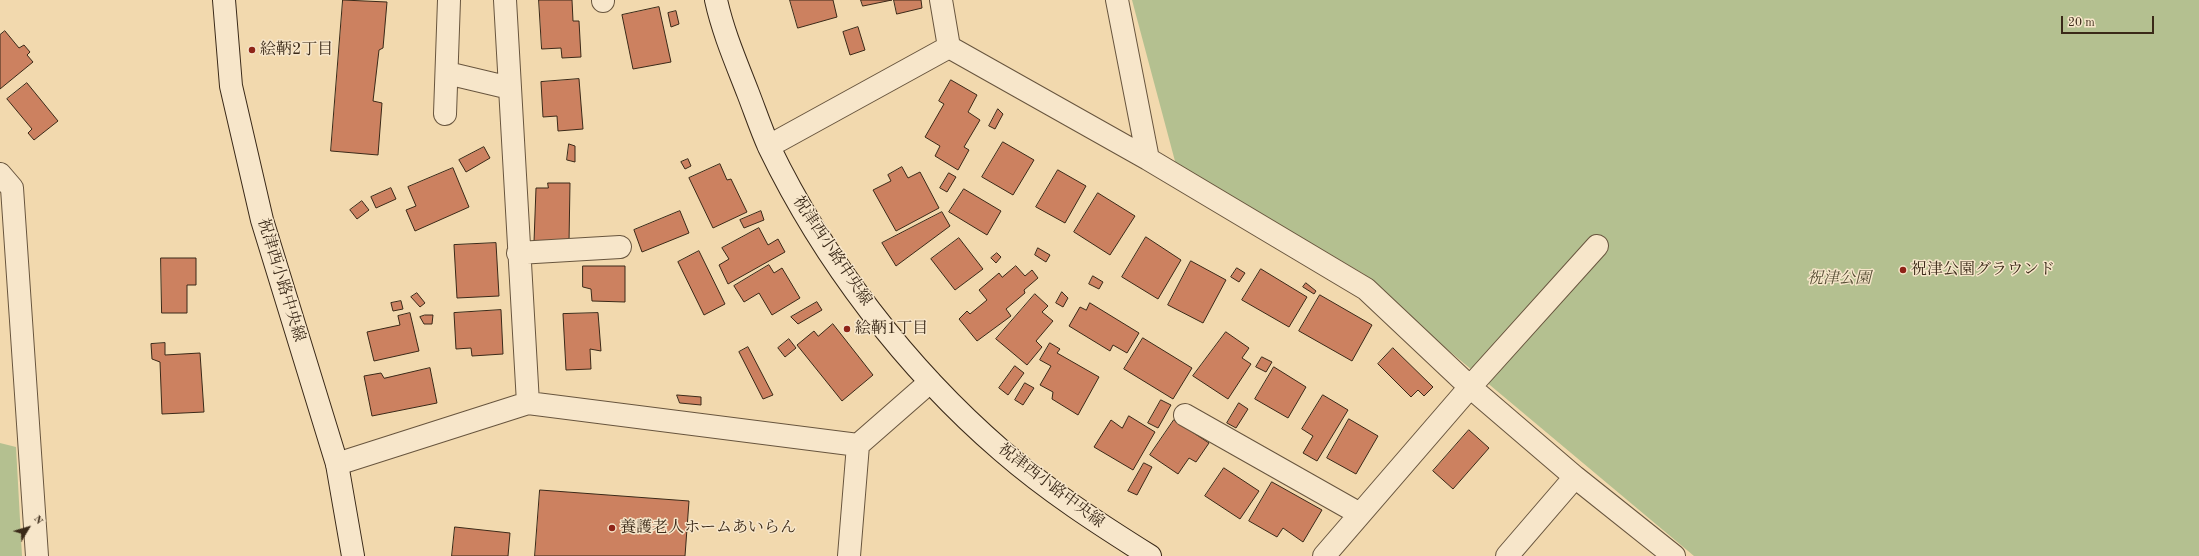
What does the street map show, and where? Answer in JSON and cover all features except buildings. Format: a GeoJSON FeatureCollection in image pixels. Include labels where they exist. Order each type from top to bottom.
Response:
{"type":"FeatureCollection","features":[{"type":"Feature","properties":{"kind":"street","name":"祝津西小路中央線"},"geometry":{"type":"LineString","coordinates":[[224,0],[231,86],[262,220],[337,464],[353,556]]}},
{"type":"Feature","properties":{"kind":"street"},"geometry":{"type":"LineString","coordinates":[[445,114],[450,0]]}},
{"type":"Feature","properties":{"kind":"street"},"geometry":{"type":"LineString","coordinates":[[505,0],[518,253],[528,403]]}},
{"type":"Feature","properties":{"kind":"street","name":"祝津西小路中央線"},"geometry":{"type":"LineString","coordinates":[[716,0],[733,56],[769,146],[794,194],[828,251],[860,295],[930,382],[1002,451],[1064,500],[1150,556]]}},
{"type":"Feature","properties":{"kind":"street"},"geometry":{"type":"LineString","coordinates":[[942,0],[949,47]]}},
{"type":"Feature","properties":{"kind":"street"},"geometry":{"type":"LineString","coordinates":[[1117,0],[1148,159]]}},
{"type":"Feature","properties":{"kind":"street"},"geometry":{"type":"LineString","coordinates":[[769,146],[949,47]]}},
{"type":"Feature","properties":{"kind":"street"},"geometry":{"type":"LineString","coordinates":[[949,47],[1148,159],[1366,289],[1470,387],[1575,477],[1674,556]]}},
{"type":"Feature","properties":{"kind":"street"},"geometry":{"type":"LineString","coordinates":[[447,73],[510,88]]}},
{"type":"Feature","properties":{"kind":"street"},"geometry":{"type":"LineString","coordinates":[[0,174],[12,188],[37,556]]}},
{"type":"Feature","properties":{"kind":"street"},"geometry":{"type":"LineString","coordinates":[[1324,556],[1470,387],[1597,246]]}},
{"type":"Feature","properties":{"kind":"street"},"geometry":{"type":"LineString","coordinates":[[518,253],[620,247]]}},
{"type":"Feature","properties":{"kind":"street"},"geometry":{"type":"LineString","coordinates":[[849,556],[858,446],[930,382]]}},
{"type":"Feature","properties":{"kind":"street"},"geometry":{"type":"LineString","coordinates":[[337,464],[528,403],[858,446]]}},
{"type":"Feature","properties":{"kind":"street"},"geometry":{"type":"LineString","coordinates":[[1185,415],[1360,514]]}},
{"type":"Feature","properties":{"kind":"street"},"geometry":{"type":"LineString","coordinates":[[1507,556],[1575,477]]}},
{"type":"Feature","properties":{"kind":"green space","name":"祝津公園"},"geometry":{"type":"Polygon","coordinates":[[[1132,0],[2199,0],[2199,556],[1694,556],[1423,329],[1364,274],[1176,165],[1132,0]]]}},
{"type":"Feature","properties":{"kind":"green space"},"geometry":{"type":"Polygon","coordinates":[[[0,443],[16,447],[22,556],[0,556],[0,443]]]}},
{"type":"Feature","properties":{"kind":"place","name":"絵鞆2丁目"},"geometry":{"type":"Point","coordinates":[252,50]}},
{"type":"Feature","properties":{"kind":"place","name":"祝津公園グラウンド"},"geometry":{"type":"Point","coordinates":[1903,270]}},
{"type":"Feature","properties":{"kind":"place","name":"絵鞆1丁目"},"geometry":{"type":"Point","coordinates":[847,329]}},
{"type":"Feature","properties":{"kind":"place","name":"養護老人ホームあいらん"},"geometry":{"type":"Point","coordinates":[612,528]}}]}
